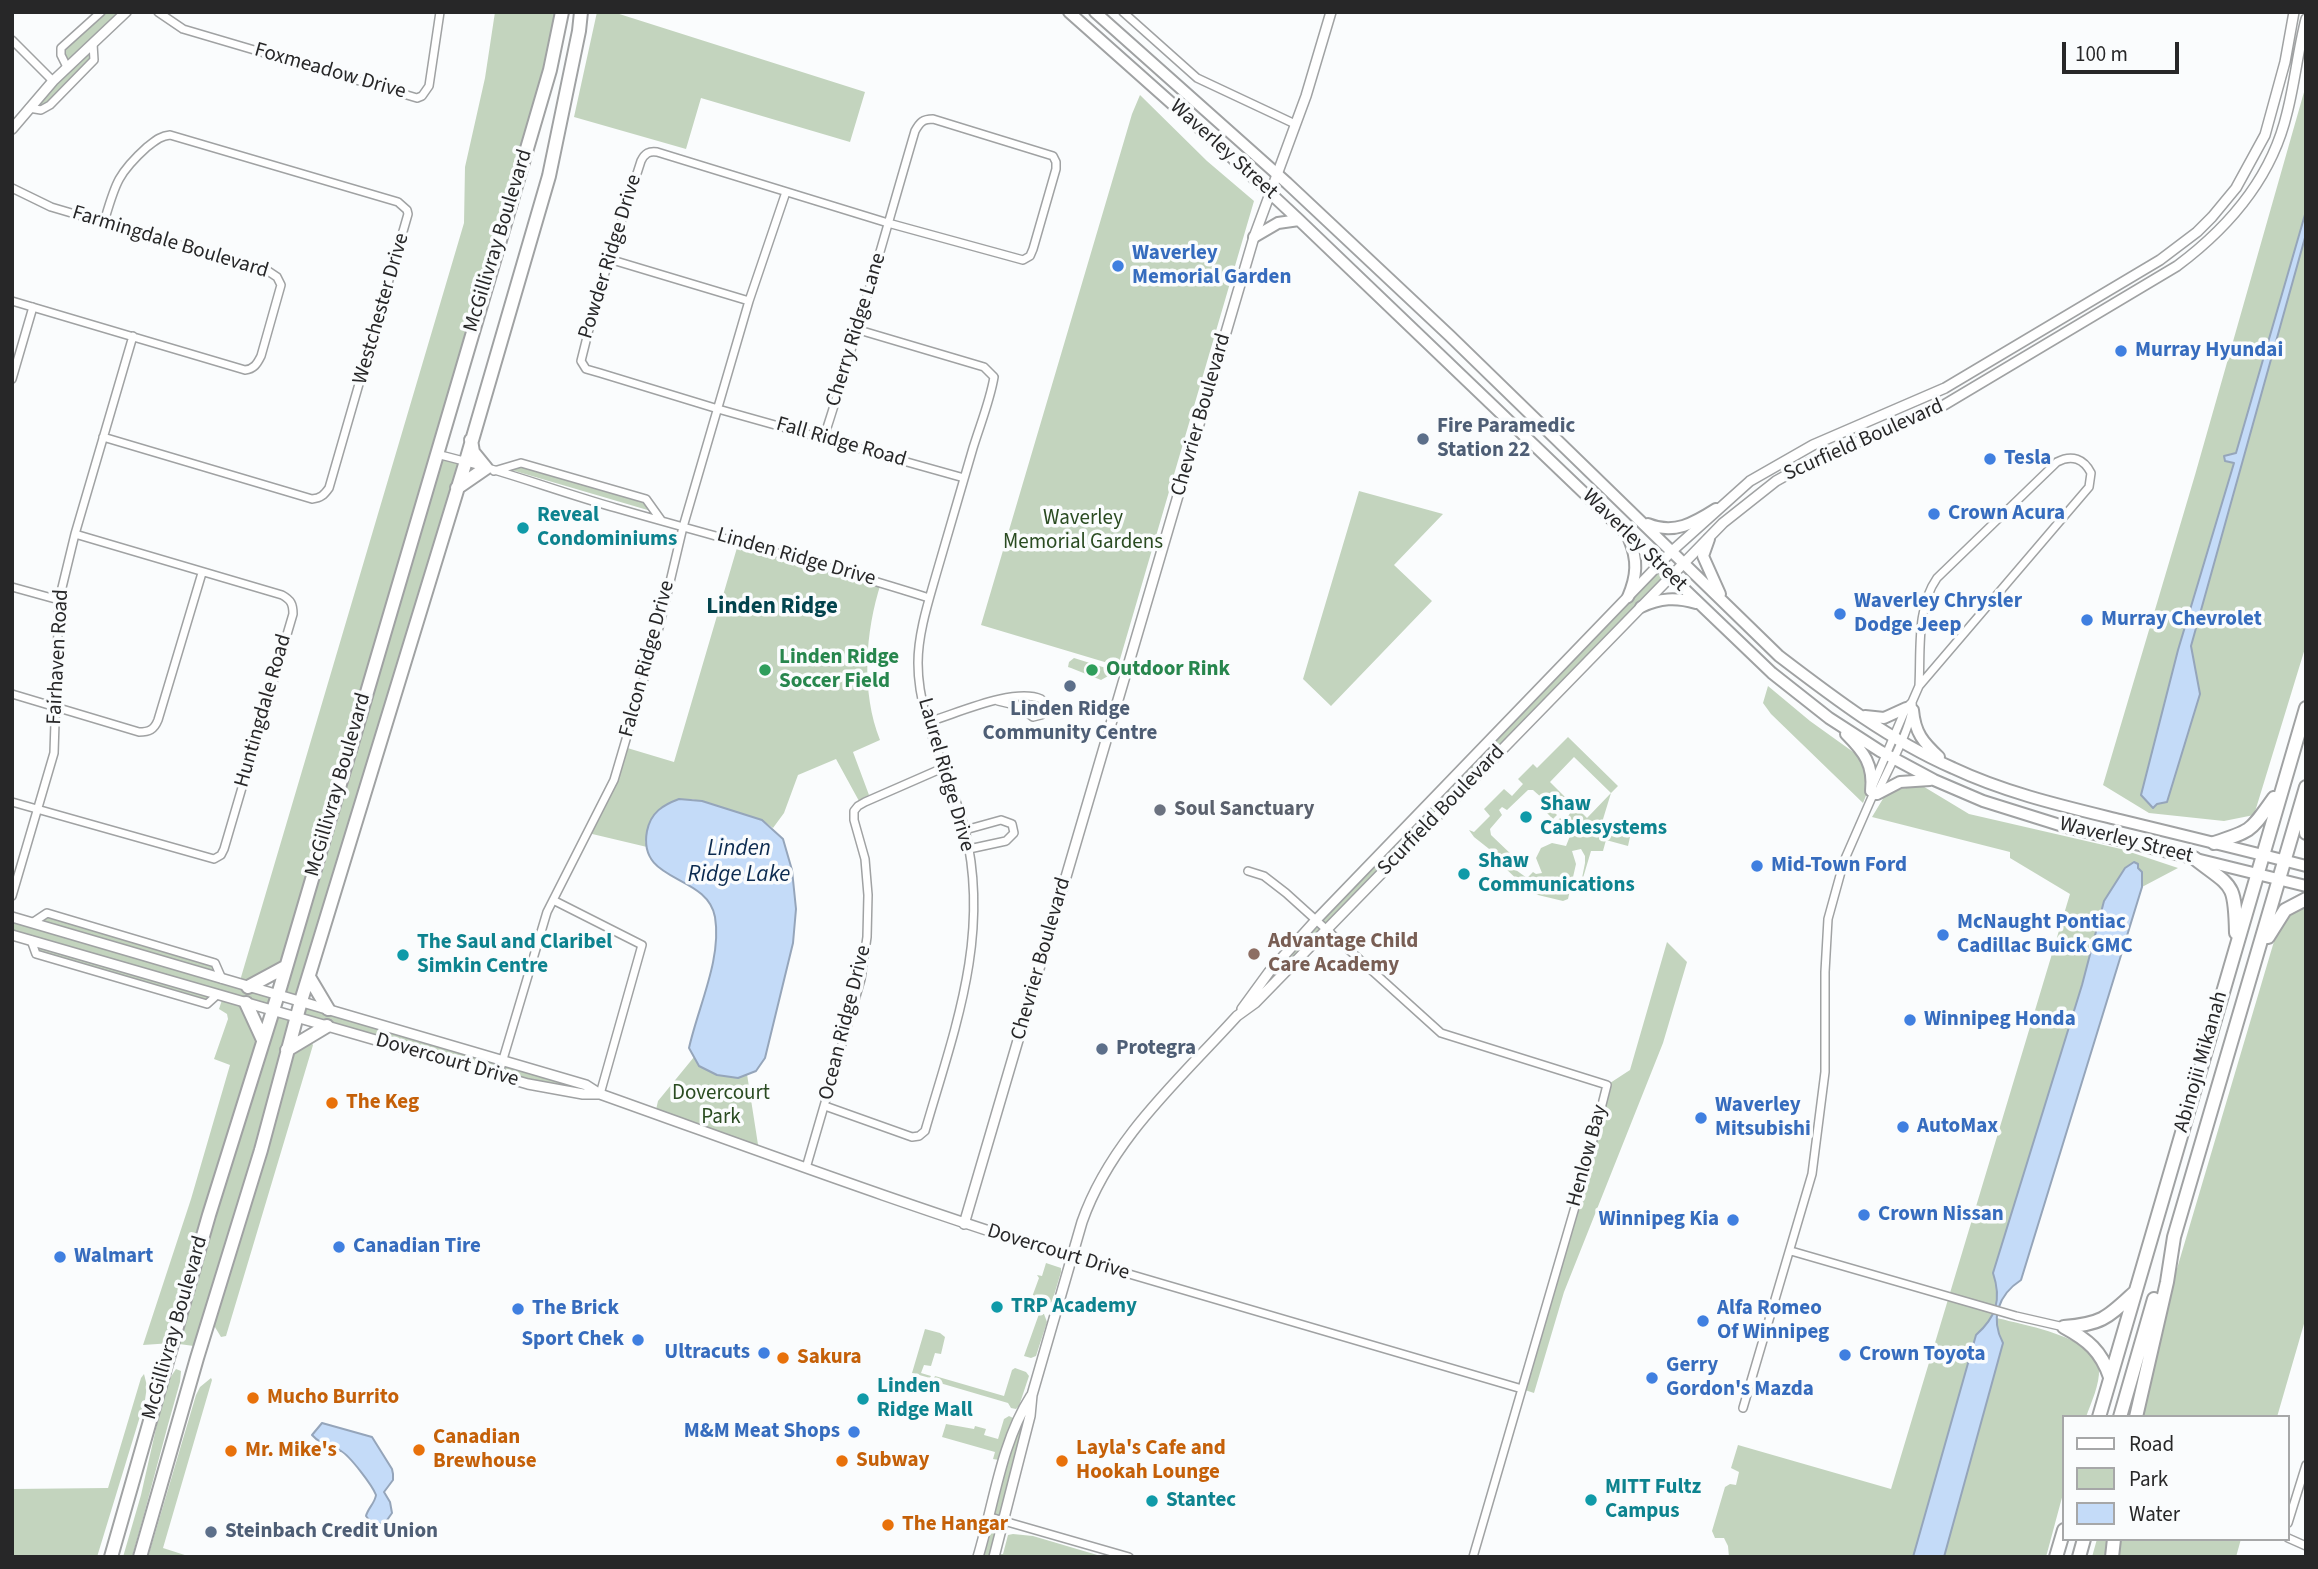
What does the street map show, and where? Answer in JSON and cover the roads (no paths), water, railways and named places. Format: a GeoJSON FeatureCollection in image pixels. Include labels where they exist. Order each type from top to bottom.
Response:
{"type":"FeatureCollection","features":[{"type":"Feature","properties":{"kind":"main road","name":"McGillivray Boulevard"},"geometry":{"type":"LineString","coordinates":[[111,1555],[188,1287],[278,994],[543,96],[562,12]]}},
{"type":"Feature","properties":{"kind":"main road","name":"McGillivray Boulevard"},"geometry":{"type":"LineString","coordinates":[[140,1557],[261,1150],[296,1017],[466,461],[549,176],[581,12]]}},
{"type":"Feature","properties":{"kind":"main road","name":"Waverley Street"},"geometry":{"type":"LineString","coordinates":[[1069,12],[1299,220],[1772,674],[1829,718],[1934,780],[2020,814],[2306,886]]}},
{"type":"Feature","properties":{"kind":"main road","name":"Waverley Street"},"geometry":{"type":"LineString","coordinates":[[1095,12],[1276,174],[1450,336],[1779,656],[1858,715],[1951,768],[1986,783],[2039,800],[2306,866]]}},
{"type":"Feature","properties":{"kind":"main road"},"geometry":{"type":"LineString","coordinates":[[1254,237],[1278,223],[1299,220]]}},
{"type":"Feature","properties":{"kind":"main road"},"geometry":{"type":"LineString","coordinates":[[457,488],[490,469],[473,452],[471,440]]}},
{"type":"Feature","properties":{"kind":"main road"},"geometry":{"type":"LineString","coordinates":[[1639,519],[1651,525],[1672,529],[1697,521],[1716,509]]}},
{"type":"Feature","properties":{"kind":"main road"},"geometry":{"type":"LineString","coordinates":[[1626,533],[1637,562],[1636,579],[1628,597]]}},
{"type":"Feature","properties":{"kind":"main road"},"geometry":{"type":"LineString","coordinates":[[1709,538],[1703,556],[1724,603]]}},
{"type":"Feature","properties":{"kind":"main road"},"geometry":{"type":"LineString","coordinates":[[1641,607],[1657,599],[1671,598],[1700,605]]}},
{"type":"Feature","properties":{"kind":"main road"},"geometry":{"type":"LineString","coordinates":[[1858,715],[1884,718],[1910,707],[1919,737],[1951,768]]}},
{"type":"Feature","properties":{"kind":"main road","name":"Abinojii Mikanah"},"geometry":{"type":"LineString","coordinates":[[2100,1415],[2306,708]]}},
{"type":"Feature","properties":{"kind":"main road"},"geometry":{"type":"LineString","coordinates":[[1829,718],[1861,749],[1869,762],[1873,794],[1900,782],[1934,780]]}},
{"type":"Feature","properties":{"kind":"main road"},"geometry":{"type":"LineString","coordinates":[[2214,843],[2251,829],[2283,786]]}},
{"type":"Feature","properties":{"kind":"main road"},"geometry":{"type":"LineString","coordinates":[[2305,790],[2306,833]]}},
{"type":"Feature","properties":{"kind":"main road","name":"Abinojii Mikanah"},"geometry":{"type":"LineString","coordinates":[[2136,1415],[2167,1282],[2174,1237],[2305,790]]}},
{"type":"Feature","properties":{"kind":"main road"},"geometry":{"type":"LineString","coordinates":[[2194,858],[2223,878],[2232,892],[2236,947]]}},
{"type":"Feature","properties":{"kind":"main road"},"geometry":{"type":"LineString","coordinates":[[2257,955],[2281,914],[2292,904],[2306,899]]}},
{"type":"Feature","properties":{"kind":"main road"},"geometry":{"type":"LineString","coordinates":[[248,987],[285,967]]}},
{"type":"Feature","properties":{"kind":"main road"},"geometry":{"type":"LineString","coordinates":[[309,977],[328,1009]]}},
{"type":"Feature","properties":{"kind":"main road"},"geometry":{"type":"LineString","coordinates":[[246,1003],[263,1040]]}},
{"type":"Feature","properties":{"kind":"main road"},"geometry":{"type":"LineString","coordinates":[[287,1050],[327,1026]]}},
{"type":"Feature","properties":{"kind":"main road"},"geometry":{"type":"LineString","coordinates":[[2121,1415],[2174,1237]]}},
{"type":"Feature","properties":{"kind":"main road"},"geometry":{"type":"LineString","coordinates":[[2064,1326],[2098,1322],[2113,1313],[2136,1291]]}},
{"type":"Feature","properties":{"kind":"main road"},"geometry":{"type":"LineString","coordinates":[[2064,1326],[2095,1347],[2106,1364],[2110,1377]]}},
{"type":"Feature","properties":{"kind":"main road"},"geometry":{"type":"LineString","coordinates":[[2056,1557],[2062,1537]]}},
{"type":"Feature","properties":{"kind":"street"},"geometry":{"type":"LineString","coordinates":[[67,67],[61,55],[61,48],[101,12]]}},
{"type":"Feature","properties":{"kind":"street"},"geometry":{"type":"LineString","coordinates":[[12,129],[53,81],[126,12]]}},
{"type":"Feature","properties":{"kind":"street","name":"Foxmeadow Drive"},"geometry":{"type":"LineString","coordinates":[[158,12],[183,29],[417,98],[422,96],[429,86],[440,12]]}},
{"type":"Feature","properties":{"kind":"street"},"geometry":{"type":"LineString","coordinates":[[1123,12],[1197,78],[1295,124]]}},
{"type":"Feature","properties":{"kind":"street","name":"Chevrier Boulevard"},"geometry":{"type":"LineString","coordinates":[[964,1224],[1254,237],[1306,96],[1331,12]]}},
{"type":"Feature","properties":{"kind":"street","name":"Scurfield Boulevard"},"geometry":{"type":"LineString","coordinates":[[994,1557],[1031,1416],[1032,1395],[1089,1201],[1114,1156],[1132,1132],[1237,1017],[1269,972],[1316,920],[1672,551],[1716,509],[1750,481],[1781,462],[1833,436],[1945,388],[2183,244],[2225,203],[2256,154],[2271,118],[2294,12]]}},
{"type":"Feature","properties":{"kind":"street","name":"Scurfield Boulevard"},"geometry":{"type":"LineString","coordinates":[[1237,1017],[1255,1003],[1740,509],[1776,481],[1810,462],[1947,404],[2153,281],[2194,253],[2224,226],[2246,199],[2269,160],[2287,115],[2306,19]]}},
{"type":"Feature","properties":{"kind":"street"},"geometry":{"type":"LineString","coordinates":[[12,40],[53,81]]}},
{"type":"Feature","properties":{"kind":"street"},"geometry":{"type":"LineString","coordinates":[[29,108],[45,108],[59,96],[94,60],[93,44]]}},
{"type":"Feature","properties":{"kind":"street","name":"Cherry Ridge Lane"},"geometry":{"type":"LineString","coordinates":[[824,437],[859,330],[888,223],[919,122],[926,118],[933,119],[1047,153],[1053,156],[1056,162],[1033,249],[1030,256],[1023,260],[888,223]]}},
{"type":"Feature","properties":{"kind":"street","name":"Westchester Drive"},"geometry":{"type":"LineString","coordinates":[[103,437],[312,499],[319,498],[329,488],[408,215],[407,210],[398,202],[163,135],[135,158],[119,176],[104,222]]}},
{"type":"Feature","properties":{"kind":"street","name":"Powder Ridge Drive"},"geometry":{"type":"LineString","coordinates":[[718,409],[586,369],[581,361],[582,351],[609,259],[641,161],[650,151],[786,192]]}},
{"type":"Feature","properties":{"kind":"street","name":"Farmingdale Boulevard"},"geometry":{"type":"LineString","coordinates":[[12,188],[51,206],[268,271],[277,276],[281,285],[261,356],[251,369],[244,370],[12,301]]}},
{"type":"Feature","properties":{"kind":"street"},"geometry":{"type":"LineString","coordinates":[[786,192],[888,223]]}},
{"type":"Feature","properties":{"kind":"street","name":"Falcon Ridge Drive"},"geometry":{"type":"LineString","coordinates":[[498,1076],[547,912],[614,780],[660,624],[683,527],[749,301],[786,192]]}},
{"type":"Feature","properties":{"kind":"street"},"geometry":{"type":"LineString","coordinates":[[609,259],[749,301]]}},
{"type":"Feature","properties":{"kind":"street"},"geometry":{"type":"LineString","coordinates":[[12,379],[33,307]]}},
{"type":"Feature","properties":{"kind":"street","name":"Laurel Ridge Drive"},"geometry":{"type":"LineString","coordinates":[[825,1106],[912,1137],[919,1136],[925,1130],[961,1007],[969,971],[973,915],[969,849],[965,830],[921,700],[918,662],[929,598],[994,377],[990,371],[859,330]]}},
{"type":"Feature","properties":{"kind":"street","name":"Fairhaven Road"},"geometry":{"type":"LineString","coordinates":[[12,896],[54,753],[59,600],[75,534],[133,336]]}},
{"type":"Feature","properties":{"kind":"street","name":"Fall Ridge Road"},"geometry":{"type":"LineString","coordinates":[[718,409],[964,478]]}},
{"type":"Feature","properties":{"kind":"street","name":"Linden Ridge Drive"},"geometry":{"type":"LineString","coordinates":[[436,454],[929,598]]}},
{"type":"Feature","properties":{"kind":"street"},"geometry":{"type":"LineString","coordinates":[[1743,1408],[1812,1174],[1825,1072],[1828,919],[1844,861],[1919,686],[2089,487],[2091,474],[2081,461],[2069,457],[2057,462],[1937,578],[1925,599],[1919,686]]}},
{"type":"Feature","properties":{"kind":"street","name":"Linden Ridge Drive"},"geometry":{"type":"LineString","coordinates":[[490,469],[521,463],[646,499],[661,521]]}},
{"type":"Feature","properties":{"kind":"street","name":"Huntingdale Road"},"geometry":{"type":"LineString","coordinates":[[38,810],[206,858],[214,859],[221,855],[293,606],[282,595],[75,534]]}},
{"type":"Feature","properties":{"kind":"street"},"geometry":{"type":"LineString","coordinates":[[12,694],[139,732],[148,732],[155,728],[202,573]]}},
{"type":"Feature","properties":{"kind":"street"},"geometry":{"type":"LineString","coordinates":[[12,587],[59,600]]}},
{"type":"Feature","properties":{"kind":"street"},"geometry":{"type":"LineString","coordinates":[[928,722],[998,701],[1021,696],[1036,697],[1044,701],[1046,708],[1041,715],[1033,717],[1014,704],[998,701]]}},
{"type":"Feature","properties":{"kind":"street","name":"Ocean Ridge Drive"},"geometry":{"type":"LineString","coordinates":[[806,1168],[860,979],[867,937],[866,871],[854,811],[865,802],[944,767]]}},
{"type":"Feature","properties":{"kind":"street"},"geometry":{"type":"LineString","coordinates":[[12,802],[38,810]]}},
{"type":"Feature","properties":{"kind":"street"},"geometry":{"type":"LineString","coordinates":[[965,830],[1001,820],[1012,824],[1014,829],[1014,834],[1006,841],[969,849]]}},
{"type":"Feature","properties":{"kind":"street","name":"Henlow Bay"},"geometry":{"type":"LineString","coordinates":[[1248,871],[1273,882],[1441,1033],[1607,1085],[1473,1557]]}},
{"type":"Feature","properties":{"kind":"street"},"geometry":{"type":"LineString","coordinates":[[553,900],[642,945],[600,1094]]}},
{"type":"Feature","properties":{"kind":"street","name":"Dovercourt Drive"},"geometry":{"type":"LineString","coordinates":[[12,917],[586,1085],[600,1094],[964,1224],[1522,1389]]}},
{"type":"Feature","properties":{"kind":"street","name":"Dovercourt Drive"},"geometry":{"type":"LineString","coordinates":[[12,935],[498,1076],[583,1094],[600,1094]]}},
{"type":"Feature","properties":{"kind":"street"},"geometry":{"type":"LineString","coordinates":[[1791,1251],[2016,1317],[2064,1326]]}},
{"type":"Feature","properties":{"kind":"street","name":"Scurfield Boulevard"},"geometry":{"type":"LineString","coordinates":[[978,1557],[1020,1415],[1032,1395]]}},
{"type":"Feature","properties":{"kind":"street"},"geometry":{"type":"LineString","coordinates":[[2290,1516],[2306,1465]]}},
{"type":"Feature","properties":{"kind":"street"},"geometry":{"type":"LineString","coordinates":[[990,1517],[1129,1557]]}},
{"type":"Feature","properties":{"kind":"street"},"geometry":{"type":"LineString","coordinates":[[2290,1539],[2306,1546]]}},
{"type":"Feature","properties":{"kind":"water"},"geometry":{"type":"Polygon","coordinates":[[[2306,211],[2306,234],[2191,646],[2200,694],[2167,802],[2157,804],[2153,808],[2141,795],[2178,650],[2234,463],[2225,461],[2224,456],[2236,453],[2306,211]]]}},
{"type":"Feature","properties":{"kind":"water","name":"Linden Ridge Lake"},"geometry":{"type":"Polygon","coordinates":[[[679,799],[702,801],[762,820],[783,839],[792,870],[796,909],[793,943],[765,1058],[756,1071],[738,1078],[717,1075],[699,1066],[689,1048],[712,966],[715,917],[700,892],[662,870],[652,861],[647,848],[647,831],[651,819],[663,807],[679,799]]]}},
{"type":"Feature","properties":{"kind":"water"},"geometry":{"type":"Polygon","coordinates":[[[2134,862],[2142,872],[2142,887],[2021,1280],[2007,1293],[1998,1308],[1997,1325],[2003,1343],[1944,1557],[1913,1557],[1976,1335],[1993,1315],[1997,1292],[1993,1273],[2082,985],[2104,901],[2125,868],[2134,862]]]}},
{"type":"Feature","properties":{"kind":"water"},"geometry":{"type":"Polygon","coordinates":[[[322,1423],[372,1437],[393,1474],[393,1480],[384,1492],[392,1513],[385,1523],[373,1525],[366,1516],[376,1495],[355,1464],[341,1451],[322,1443],[312,1435],[322,1423]]]}},
{"type":"Feature","properties":{"kind":"place","name":"Waverley Memorial Garden"},"geometry":{"type":"Point","coordinates":[1118,266]}},
{"type":"Feature","properties":{"kind":"place","name":"Murray Hyundai"},"geometry":{"type":"Point","coordinates":[2121,351]}},
{"type":"Feature","properties":{"kind":"place","name":"Fire Paramedic Station 22"},"geometry":{"type":"Point","coordinates":[1423,439]}},
{"type":"Feature","properties":{"kind":"place","name":"Tesla"},"geometry":{"type":"Point","coordinates":[1990,459]}},
{"type":"Feature","properties":{"kind":"place","name":"Crown Acura"},"geometry":{"type":"Point","coordinates":[1934,514]}},
{"type":"Feature","properties":{"kind":"place","name":"Reveal Condominiums"},"geometry":{"type":"Point","coordinates":[523,528]}},
{"type":"Feature","properties":{"kind":"place","name":"Waverley Chrysler Dodge Jeep"},"geometry":{"type":"Point","coordinates":[1840,614]}},
{"type":"Feature","properties":{"kind":"place","name":"Murray Chevrolet"},"geometry":{"type":"Point","coordinates":[2087,620]}},
{"type":"Feature","properties":{"kind":"place","name":"Linden Ridge Soccer Field"},"geometry":{"type":"Point","coordinates":[765,670]}},
{"type":"Feature","properties":{"kind":"place","name":"Outdoor Rink"},"geometry":{"type":"Point","coordinates":[1092,670]}},
{"type":"Feature","properties":{"kind":"place","name":"Linden Ridge Community Centre"},"geometry":{"type":"Point","coordinates":[1070,686]}},
{"type":"Feature","properties":{"kind":"place","name":"Soul Sanctuary"},"geometry":{"type":"Point","coordinates":[1160,810]}},
{"type":"Feature","properties":{"kind":"place","name":"Shaw Cablesystems"},"geometry":{"type":"Point","coordinates":[1526,817]}},
{"type":"Feature","properties":{"kind":"place","name":"Mid-Town Ford"},"geometry":{"type":"Point","coordinates":[1757,866]}},
{"type":"Feature","properties":{"kind":"place","name":"Shaw Communications"},"geometry":{"type":"Point","coordinates":[1464,874]}},
{"type":"Feature","properties":{"kind":"place","name":"McNaught Pontiac Cadillac Buick GMC"},"geometry":{"type":"Point","coordinates":[1943,935]}},
{"type":"Feature","properties":{"kind":"place","name":"Advantage Child Care Academy"},"geometry":{"type":"Point","coordinates":[1254,954]}},
{"type":"Feature","properties":{"kind":"place","name":"The Saul and Claribel Simkin Centre"},"geometry":{"type":"Point","coordinates":[403,955]}},
{"type":"Feature","properties":{"kind":"place","name":"Winnipeg Honda"},"geometry":{"type":"Point","coordinates":[1910,1020]}},
{"type":"Feature","properties":{"kind":"place","name":"Protegra"},"geometry":{"type":"Point","coordinates":[1102,1049]}},
{"type":"Feature","properties":{"kind":"place","name":"The Keg"},"geometry":{"type":"Point","coordinates":[332,1103]}},
{"type":"Feature","properties":{"kind":"place","name":"Waverley Mitsubishi"},"geometry":{"type":"Point","coordinates":[1701,1118]}},
{"type":"Feature","properties":{"kind":"place","name":"AutoMax"},"geometry":{"type":"Point","coordinates":[1903,1127]}},
{"type":"Feature","properties":{"kind":"place","name":"Crown Nissan"},"geometry":{"type":"Point","coordinates":[1864,1215]}},
{"type":"Feature","properties":{"kind":"place","name":"Winnipeg Kia"},"geometry":{"type":"Point","coordinates":[1733,1220]}},
{"type":"Feature","properties":{"kind":"place","name":"Canadian Tire"},"geometry":{"type":"Point","coordinates":[339,1247]}},
{"type":"Feature","properties":{"kind":"place","name":"Walmart"},"geometry":{"type":"Point","coordinates":[60,1257]}},
{"type":"Feature","properties":{"kind":"place","name":"TRP Academy"},"geometry":{"type":"Point","coordinates":[997,1307]}},
{"type":"Feature","properties":{"kind":"place","name":"The Brick"},"geometry":{"type":"Point","coordinates":[518,1309]}},
{"type":"Feature","properties":{"kind":"place","name":"Alfa Romeo Of Winnipeg"},"geometry":{"type":"Point","coordinates":[1703,1321]}},
{"type":"Feature","properties":{"kind":"place","name":"Sport Chek"},"geometry":{"type":"Point","coordinates":[638,1340]}},
{"type":"Feature","properties":{"kind":"place","name":"Ultracuts"},"geometry":{"type":"Point","coordinates":[764,1353]}},
{"type":"Feature","properties":{"kind":"place","name":"Crown Toyota"},"geometry":{"type":"Point","coordinates":[1845,1355]}},
{"type":"Feature","properties":{"kind":"place","name":"Sakura"},"geometry":{"type":"Point","coordinates":[783,1358]}},
{"type":"Feature","properties":{"kind":"place","name":"Gerry Gordon's Mazda"},"geometry":{"type":"Point","coordinates":[1652,1378]}},
{"type":"Feature","properties":{"kind":"place","name":"Mucho Burrito"},"geometry":{"type":"Point","coordinates":[253,1398]}},
{"type":"Feature","properties":{"kind":"place","name":"Linden Ridge Mall"},"geometry":{"type":"Point","coordinates":[863,1399]}},
{"type":"Feature","properties":{"kind":"place","name":"M&M Meat Shops"},"geometry":{"type":"Point","coordinates":[854,1432]}},
{"type":"Feature","properties":{"kind":"place","name":"Canadian Brewhouse"},"geometry":{"type":"Point","coordinates":[419,1450]}},
{"type":"Feature","properties":{"kind":"place","name":"Mr. Mike's"},"geometry":{"type":"Point","coordinates":[231,1451]}},
{"type":"Feature","properties":{"kind":"place","name":"Subway"},"geometry":{"type":"Point","coordinates":[842,1461]}},
{"type":"Feature","properties":{"kind":"place","name":"Layla's Cafe and Hookah Lounge"},"geometry":{"type":"Point","coordinates":[1062,1461]}},
{"type":"Feature","properties":{"kind":"place","name":"MITT Fultz Campus"},"geometry":{"type":"Point","coordinates":[1591,1500]}},
{"type":"Feature","properties":{"kind":"place","name":"Stantec"},"geometry":{"type":"Point","coordinates":[1152,1501]}},
{"type":"Feature","properties":{"kind":"place","name":"The Hangar"},"geometry":{"type":"Point","coordinates":[888,1525]}},
{"type":"Feature","properties":{"kind":"place","name":"Steinbach Credit Union"},"geometry":{"type":"Point","coordinates":[211,1532]}},
{"type":"Feature","properties":{"kind":"district","name":"Linden Ridge"},"geometry":{"type":"Point","coordinates":[772,608]}},
{"type":"Feature","properties":{"kind":"park label","name":"Waverley Memorial Gardens"},"geometry":{"type":"Point","coordinates":[1083,531]}},
{"type":"Feature","properties":{"kind":"park label","name":"Dovercourt Park"},"geometry":{"type":"Point","coordinates":[721,1106]}}]}
